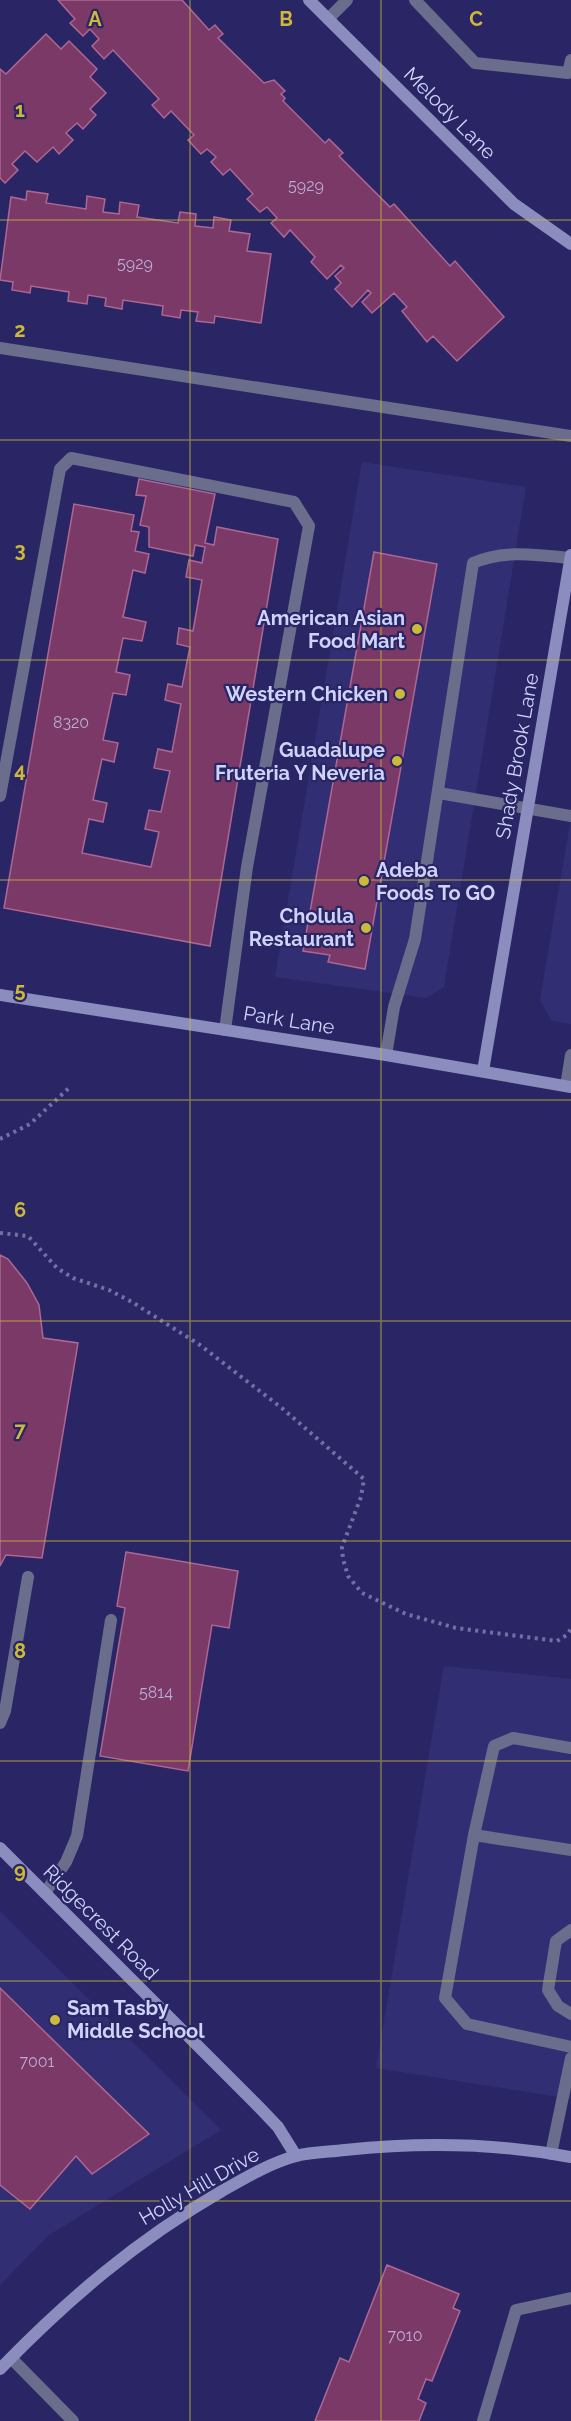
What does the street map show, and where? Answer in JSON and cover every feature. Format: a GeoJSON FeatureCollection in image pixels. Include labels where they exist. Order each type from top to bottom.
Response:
{"type":"FeatureCollection","features":[{"type":"Feature","properties":{"kind":"street","name":"Melody Lane"},"geometry":{"type":"LineString","coordinates":[[309,0],[514,204],[571,244]]}},
{"type":"Feature","properties":{"kind":"street","name":"Shady Brook Lane"},"geometry":{"type":"LineString","coordinates":[[483,1071],[571,557]]}},
{"type":"Feature","properties":{"kind":"street","name":"Park Lane"},"geometry":{"type":"LineString","coordinates":[[0,995],[569,1086]]}},
{"type":"Feature","properties":{"kind":"street","name":"Ridgecrest Road"},"geometry":{"type":"LineString","coordinates":[[0,1848],[256,2104],[278,2127],[296,2156]]}},
{"type":"Feature","properties":{"kind":"street","name":"Holly Hill Drive"},"geometry":{"type":"LineString","coordinates":[[0,2369],[75,2296],[128,2251],[187,2211],[251,2175],[296,2156],[382,2146],[461,2144],[571,2157]]}},
{"type":"Feature","properties":{"kind":"lane"},"geometry":{"type":"LineString","coordinates":[[328,20],[347,0]]}},
{"type":"Feature","properties":{"kind":"lane"},"geometry":{"type":"LineString","coordinates":[[415,0],[475,63],[568,73],[571,60]]}},
{"type":"Feature","properties":{"kind":"lane"},"geometry":{"type":"LineString","coordinates":[[0,348],[571,436]]}},
{"type":"Feature","properties":{"kind":"lane"},"geometry":{"type":"LineString","coordinates":[[0,796],[60,470],[71,458],[294,502],[309,526],[247,867],[225,1030]]}},
{"type":"Feature","properties":{"kind":"lane"},"geometry":{"type":"LineString","coordinates":[[386,1055],[394,1006],[415,939],[473,563],[490,556],[520,553],[571,557]]}},
{"type":"Feature","properties":{"kind":"lane"},"geometry":{"type":"LineString","coordinates":[[439,793],[571,816]]}},
{"type":"Feature","properties":{"kind":"lane"},"geometry":{"type":"LineString","coordinates":[[569,1086],[571,1055]]}},
{"type":"Feature","properties":{"kind":"lane"},"geometry":{"type":"LineString","coordinates":[[0,1723],[5,1711],[28,1577]]}},
{"type":"Feature","properties":{"kind":"lane"},"geometry":{"type":"LineString","coordinates":[[45,1893],[66,1862],[77,1836],[111,1620]]}},
{"type":"Feature","properties":{"kind":"lane"},"geometry":{"type":"LineString","coordinates":[[571,1748],[513,1738],[494,1746],[474,1835],[445,1998],[466,2024],[571,2047]]}},
{"type":"Feature","properties":{"kind":"lane"},"geometry":{"type":"LineString","coordinates":[[474,1835],[571,1850]]}},
{"type":"Feature","properties":{"kind":"lane"},"geometry":{"type":"LineString","coordinates":[[571,1930],[556,1941],[548,1990],[558,2006],[571,2014]]}},
{"type":"Feature","properties":{"kind":"lane"},"geometry":{"type":"LineString","coordinates":[[551,2154],[571,2058]]}},
{"type":"Feature","properties":{"kind":"lane"},"geometry":{"type":"LineString","coordinates":[[483,2421],[516,2310],[571,2298]]}},
{"type":"Feature","properties":{"kind":"lane"},"geometry":{"type":"LineString","coordinates":[[11,2358],[73,2421]]}},
{"type":"Feature","properties":{"kind":"path"},"geometry":{"type":"LineString","coordinates":[[0,1139],[30,1124],[69,1088]]}},
{"type":"Feature","properties":{"kind":"path"},"geometry":{"type":"LineString","coordinates":[[0,1233],[28,1236],[57,1268],[74,1278],[109,1290],[132,1302],[200,1345],[283,1408],[364,1479],[361,1497],[342,1546],[348,1576],[362,1593],[406,1614],[456,1628],[557,1641],[567,1635],[571,1629]]}},
{"type":"Feature","properties":{"kind":"shaded area"},"geometry":{"type":"Polygon","coordinates":[[[362,462],[526,487],[444,987],[426,998],[275,977],[362,462]]]}},
{"type":"Feature","properties":{"kind":"shaded area"},"geometry":{"type":"Polygon","coordinates":[[[571,818],[571,1024],[552,1021],[540,1000],[571,818]]]}},
{"type":"Feature","properties":{"kind":"shaded area"},"geometry":{"type":"Polygon","coordinates":[[[444,1666],[571,1679],[571,2099],[376,2068],[444,1666]]]}},
{"type":"Feature","properties":{"kind":"shaded area","name":"Sam Tasby Middle School"},"geometry":{"type":"Polygon","coordinates":[[[0,1911],[221,2130],[49,2235],[0,2285],[0,1911]]]}},
{"type":"Feature","properties":{"kind":"building"},"geometry":{"type":"Polygon","coordinates":[[[58,0],[182,0],[209,30],[215,25],[223,34],[218,38],[264,83],[274,80],[285,91],[281,94],[285,98],[283,101],[325,143],[329,139],[343,153],[339,156],[390,207],[394,204],[450,266],[455,261],[504,317],[457,361],[433,336],[427,342],[402,311],[407,307],[394,293],[372,313],[362,302],[371,293],[368,290],[352,307],[335,289],[341,283],[335,276],[344,268],[341,265],[327,279],[311,262],[315,257],[290,230],[284,237],[271,223],[277,218],[267,207],[260,212],[247,199],[253,194],[230,169],[223,175],[211,162],[216,157],[207,149],[201,154],[188,140],[194,135],[171,111],[164,118],[152,105],[159,99],[113,50],[104,59],[92,46],[99,39],[90,29],[83,36],[70,23],[75,19],[58,0]]]}},
{"type":"Feature","properties":{"kind":"building"},"geometry":{"type":"Polygon","coordinates":[[[46,34],[61,49],[69,41],[97,69],[90,77],[106,93],[90,109],[96,115],[83,129],[77,123],[66,133],[73,140],[59,154],[53,147],[37,162],[25,151],[12,164],[18,170],[5,183],[0,178],[0,69],[6,74],[46,34]]]}},
{"type":"Feature","properties":{"kind":"building"},"geometry":{"type":"Polygon","coordinates":[[[27,191],[48,194],[46,203],[86,209],[87,196],[105,199],[103,212],[119,214],[120,202],[139,205],[137,217],[178,223],[180,212],[196,214],[195,226],[213,228],[214,217],[231,220],[229,231],[250,234],[247,251],[271,254],[261,323],[215,316],[214,323],[196,321],[198,312],[181,310],[180,318],[162,315],[163,306],[123,300],[122,309],[105,306],[106,298],[88,295],[87,304],[68,301],[69,292],[31,286],[30,293],[12,290],[13,282],[0,280],[11,197],[26,200],[27,191]]]}},
{"type":"Feature","properties":{"kind":"building"},"geometry":{"type":"Polygon","coordinates":[[[139,479],[215,494],[205,543],[214,545],[217,527],[278,539],[210,946],[4,908],[74,504],[134,515],[131,531],[139,532],[135,551],[149,554],[145,573],[133,570],[123,617],[146,622],[142,641],[123,638],[116,672],[130,675],[126,695],[113,693],[103,740],[118,743],[114,762],[102,759],[93,800],[107,803],[103,822],[89,819],[82,853],[151,867],[159,832],[145,829],[149,810],[161,812],[170,771],[154,768],[158,749],[172,752],[181,704],[165,700],[168,684],[182,687],[190,647],[177,644],[179,628],[193,631],[202,580],[186,577],[189,560],[202,563],[205,547],[195,545],[193,556],[149,547],[149,527],[140,525],[146,496],[136,495],[139,479]]]}},
{"type":"Feature","properties":{"kind":"building"},"geometry":{"type":"Polygon","coordinates":[[[374,552],[437,564],[365,969],[328,962],[330,955],[303,951],[374,552]]]}},
{"type":"Feature","properties":{"kind":"building"},"geometry":{"type":"Polygon","coordinates":[[[0,1255],[8,1259],[27,1283],[39,1305],[43,1338],[78,1343],[42,1558],[6,1555],[0,1566],[0,1255]]]}},
{"type":"Feature","properties":{"kind":"building"},"geometry":{"type":"Polygon","coordinates":[[[126,1552],[238,1571],[229,1628],[212,1625],[188,1771],[100,1756],[125,1608],[117,1606],[126,1552]]]}},
{"type":"Feature","properties":{"kind":"building"},"geometry":{"type":"Polygon","coordinates":[[[0,1988],[149,2134],[92,2174],[76,2156],[30,2209],[0,2185],[0,1988]]]}},
{"type":"Feature","properties":{"kind":"building"},"geometry":{"type":"Polygon","coordinates":[[[387,2265],[459,2294],[453,2308],[460,2311],[432,2381],[426,2379],[418,2399],[426,2403],[419,2421],[315,2421],[340,2358],[349,2362],[387,2265]]]}},
{"type":"Feature","properties":{"kind":"place","name":"American Asian Food Mart"},"geometry":{"type":"Point","coordinates":[417,629]}},
{"type":"Feature","properties":{"kind":"place","name":"Western Chicken"},"geometry":{"type":"Point","coordinates":[400,694]}},
{"type":"Feature","properties":{"kind":"place","name":"Guadalupe Fruteria Y Neveria"},"geometry":{"type":"Point","coordinates":[397,761]}},
{"type":"Feature","properties":{"kind":"place","name":"Adeba Foods To GO"},"geometry":{"type":"Point","coordinates":[364,881]}},
{"type":"Feature","properties":{"kind":"place","name":"Cholula Restaurant"},"geometry":{"type":"Point","coordinates":[366,928]}},
{"type":"Feature","properties":{"kind":"place","name":"Sam Tasby Middle School"},"geometry":{"type":"Point","coordinates":[55,2020]}}]}
